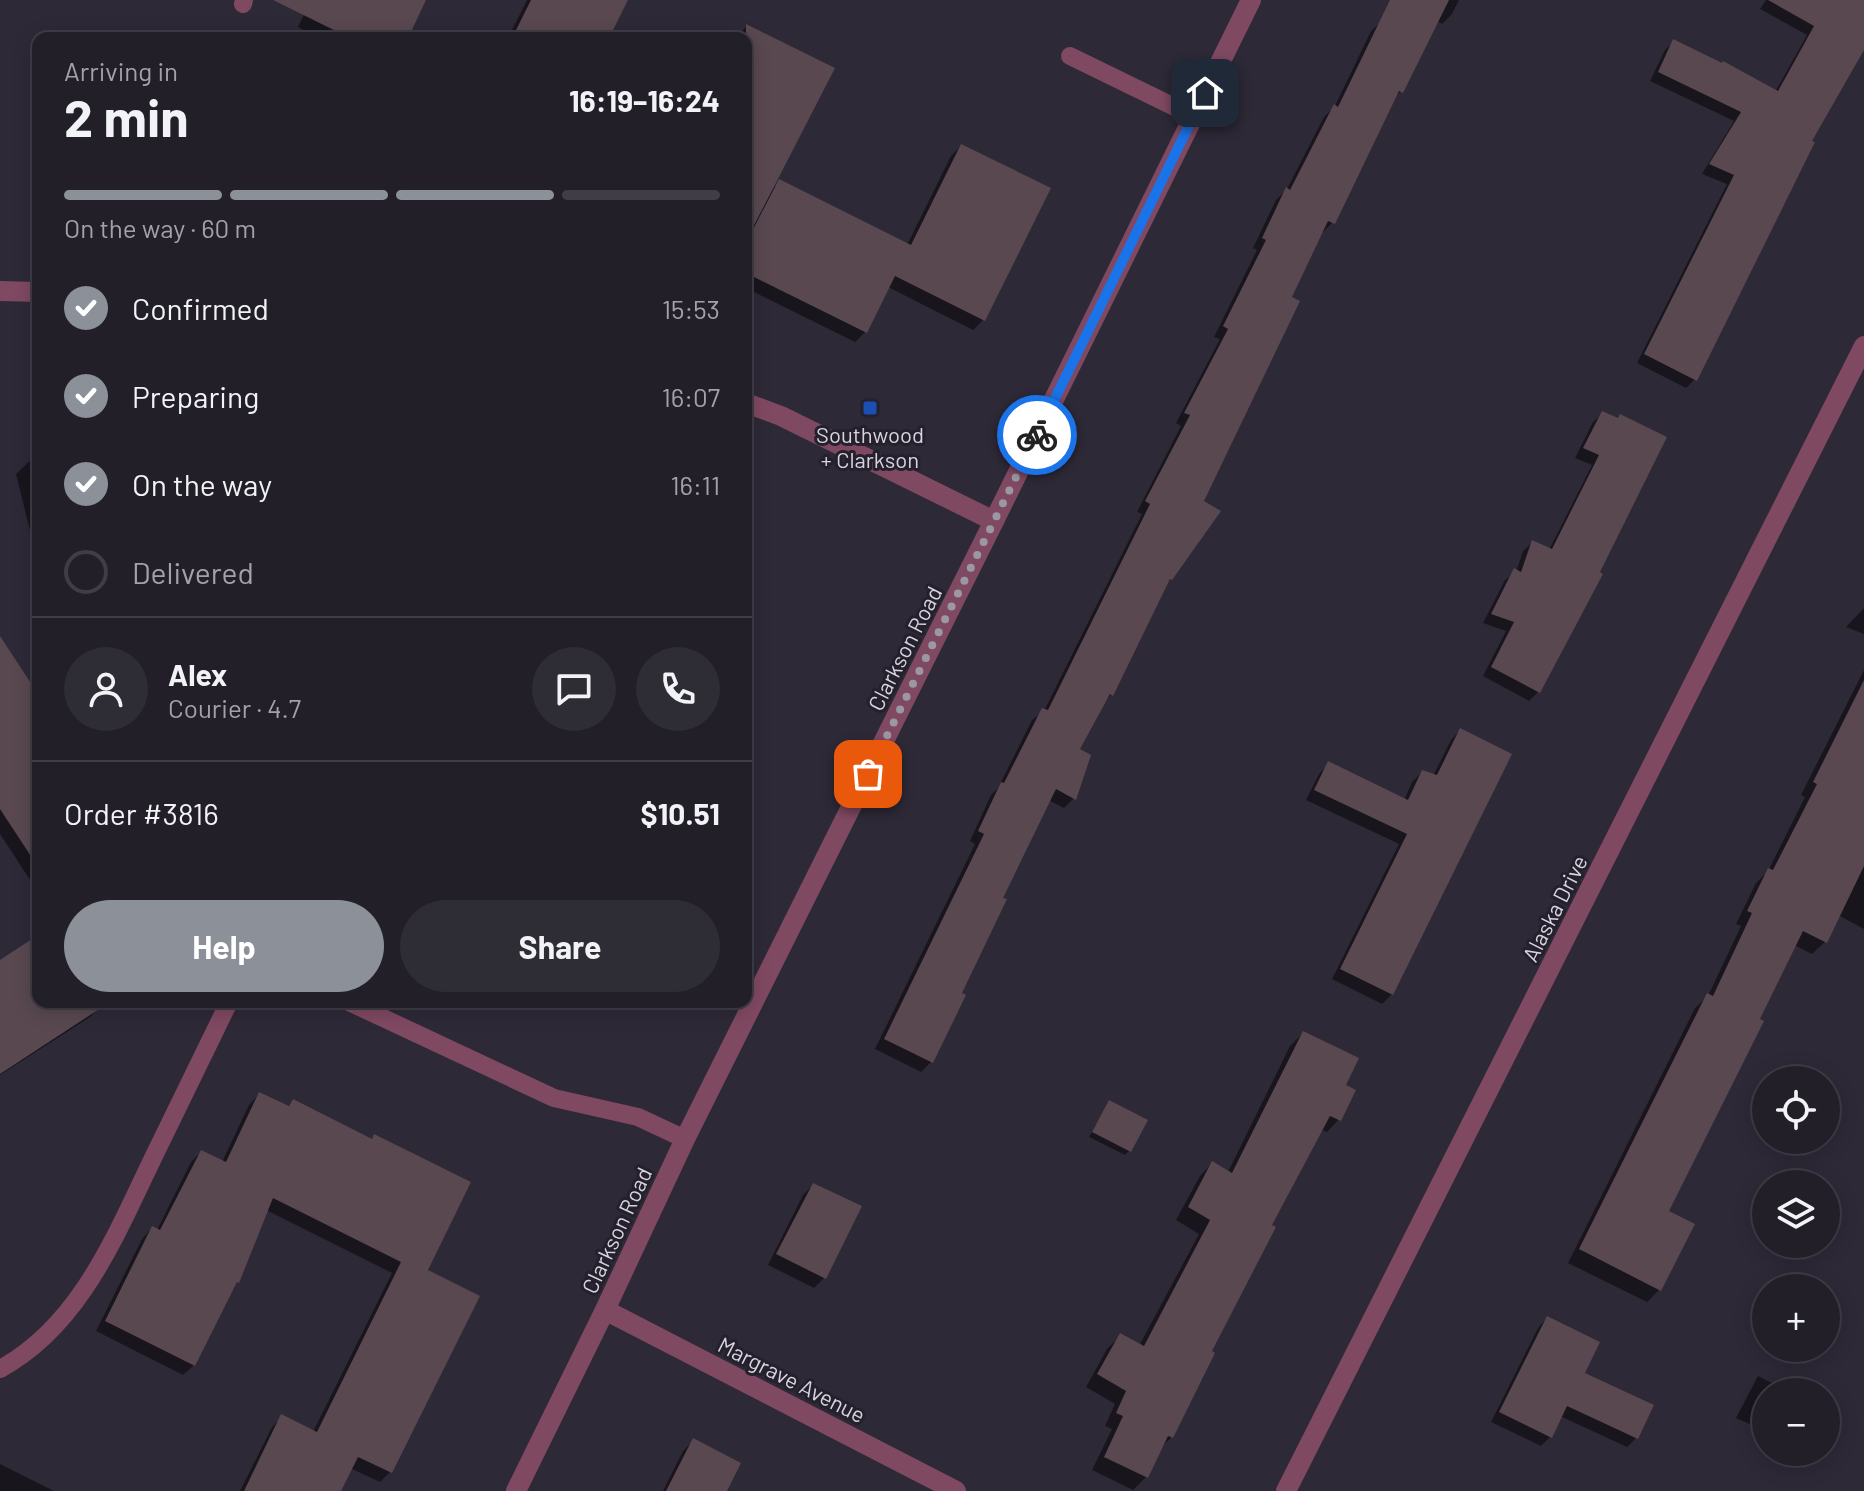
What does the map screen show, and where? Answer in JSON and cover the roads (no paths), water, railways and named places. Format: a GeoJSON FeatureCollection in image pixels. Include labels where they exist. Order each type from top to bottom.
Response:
{"type":"FeatureCollection","features":[{"type":"Feature","properties":{"kind":"street","name":"Clarkson Road"},"geometry":{"type":"LineString","coordinates":[[752,1005],[1251,0]]}},
{"type":"Feature","properties":{"kind":"street"},"geometry":{"type":"LineString","coordinates":[[0,291],[32,292]]}},
{"type":"Feature","properties":{"kind":"street","name":"Alaska Drive"},"geometry":{"type":"LineString","coordinates":[[1286,1491],[1864,346]]}},
{"type":"Feature","properties":{"kind":"street"},"geometry":{"type":"LineString","coordinates":[[752,405],[781,416],[994,521]]}},
{"type":"Feature","properties":{"kind":"street","name":"Clarkson Road"},"geometry":{"type":"LineString","coordinates":[[516,1491],[750,1008]]}},
{"type":"Feature","properties":{"kind":"street","name":"Margrave Avenue"},"geometry":{"type":"LineString","coordinates":[[605,1310],[956,1491]]}},
{"type":"Feature","properties":{"kind":"lane"},"geometry":{"type":"LineString","coordinates":[[1070,56],[1193,116]]}},
{"type":"Feature","properties":{"kind":"lane"},"geometry":{"type":"LineString","coordinates":[[0,1369],[26,1355],[63,1316],[101,1266],[226,1008]]}},
{"type":"Feature","properties":{"kind":"lane"},"geometry":{"type":"LineString","coordinates":[[362,1008],[554,1098],[638,1117],[685,1139]]}},
{"type":"Feature","properties":{"kind":"place","name":"Southwood + Clarkson"},"geometry":{"type":"Point","coordinates":[870,408]}}]}
